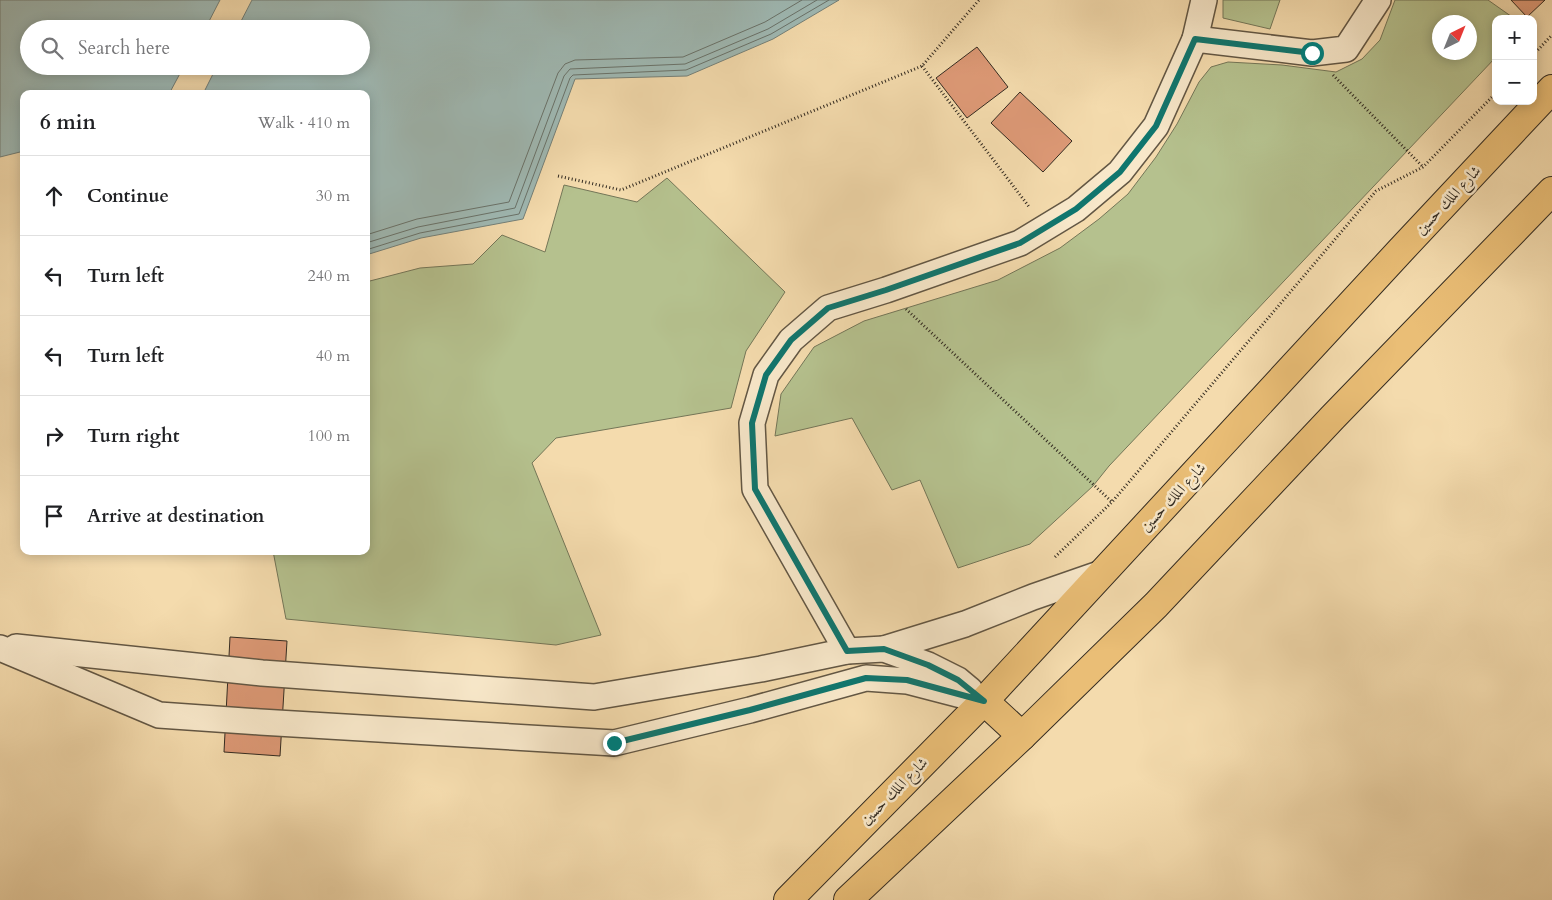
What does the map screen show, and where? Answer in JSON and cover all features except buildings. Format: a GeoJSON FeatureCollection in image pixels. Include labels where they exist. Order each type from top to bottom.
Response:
{"type":"FeatureCollection","features":[{"type":"Feature","properties":{"kind":"highway","name":"شارع الملك حسين"},"geometry":{"type":"LineString","coordinates":[[788,900],[984,701],[1407,243],[1552,90]]}},
{"type":"Feature","properties":{"kind":"highway"},"geometry":{"type":"LineString","coordinates":[[848,900],[1022,736],[1156,605],[1333,416],[1552,192]]}},
{"type":"Feature","properties":{"kind":"highway"},"geometry":{"type":"LineString","coordinates":[[984,701],[1022,736]]}},
{"type":"Feature","properties":{"kind":"lane"},"geometry":{"type":"LineString","coordinates":[[847,651],[755,489],[752,423],[766,375],[791,340],[828,308],[886,290],[1020,243],[1076,209],[1120,172],[1156,126],[1195,39],[1204,0]]}},
{"type":"Feature","properties":{"kind":"lane"},"geometry":{"type":"LineString","coordinates":[[1195,39],[1312,53],[1346,49],[1378,0]]}},
{"type":"Feature","properties":{"kind":"lane"},"geometry":{"type":"LineString","coordinates":[[0,647],[262,673],[594,697],[847,651],[884,649],[965,624],[1033,596],[1102,573]]}},
{"type":"Feature","properties":{"kind":"lane"},"geometry":{"type":"LineString","coordinates":[[0,647],[159,715],[614,743],[750,710],[866,678],[907,680],[984,701]]}},
{"type":"Feature","properties":{"kind":"lane"},"geometry":{"type":"LineString","coordinates":[[884,649],[928,665],[958,680],[984,701]]}},
{"type":"Feature","properties":{"kind":"path"},"geometry":{"type":"LineString","coordinates":[[558,176],[621,190],[922,66],[979,0]]}},
{"type":"Feature","properties":{"kind":"path"},"geometry":{"type":"LineString","coordinates":[[1537,50],[1552,35]]}},
{"type":"Feature","properties":{"kind":"path"},"geometry":{"type":"LineString","coordinates":[[1312,53],[1424,167]]}},
{"type":"Feature","properties":{"kind":"path"},"geometry":{"type":"LineString","coordinates":[[922,66],[1045,228]]}},
{"type":"Feature","properties":{"kind":"path"},"geometry":{"type":"LineString","coordinates":[[1055,557],[1112,502],[1376,192],[1424,167],[1492,97]]}},
{"type":"Feature","properties":{"kind":"path"},"geometry":{"type":"LineString","coordinates":[[886,290],[1112,502]]}},
{"type":"Feature","properties":{"kind":"green space"},"geometry":{"type":"Polygon","coordinates":[[[1223,0],[1280,0],[1270,29],[1223,18],[1223,0]]]}},
{"type":"Feature","properties":{"kind":"green space"},"geometry":{"type":"Polygon","coordinates":[[[1395,0],[1488,0],[1509,15],[1492,15],[1492,61],[1109,466],[1093,486],[1030,544],[958,568],[920,480],[892,490],[852,418],[775,436],[781,394],[814,347],[864,321],[998,280],[1060,248],[1099,219],[1128,194],[1156,157],[1177,124],[1199,82],[1211,67],[1228,62],[1282,65],[1336,72],[1362,59],[1380,40],[1395,0]]]}},
{"type":"Feature","properties":{"kind":"green space"},"geometry":{"type":"Polygon","coordinates":[[[667,178],[785,292],[746,351],[731,408],[556,438],[532,463],[601,635],[556,645],[286,619],[274,555],[370,555],[370,281],[420,268],[473,264],[502,235],[545,252],[564,185],[637,202],[667,178]]]}},
{"type":"Feature","properties":{"kind":"water"},"geometry":{"type":"Polygon","coordinates":[[[0,0],[220,0],[210,20],[20,20],[20,75],[179,75],[171,90],[20,90],[20,152],[0,157],[0,0]]]}},
{"type":"Feature","properties":{"kind":"water"},"geometry":{"type":"Polygon","coordinates":[[[252,0],[839,0],[773,39],[687,76],[575,79],[523,219],[421,238],[370,254],[370,90],[205,90],[212,75],[370,75],[370,20],[242,20],[252,0]]]}},
{"type":"Feature","properties":{"kind":"route"},"geometry":{"type":"LineString","coordinates":[[614,743],[750,710],[866,678],[907,680],[984,701],[958,680],[928,665],[884,649],[847,651],[755,489],[752,423],[766,375],[791,340],[828,308],[886,290],[1020,243],[1076,209],[1120,172],[1156,126],[1195,39],[1312,53]]}}]}
